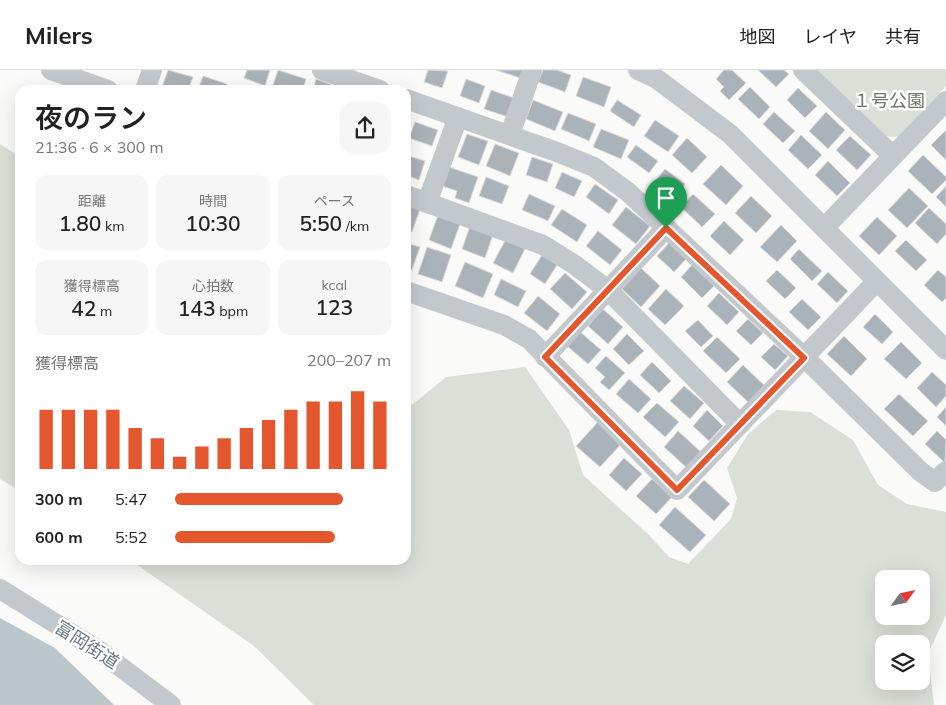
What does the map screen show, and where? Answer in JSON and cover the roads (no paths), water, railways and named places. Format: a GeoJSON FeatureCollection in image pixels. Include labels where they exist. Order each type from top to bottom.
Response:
{"type":"FeatureCollection","features":[{"type":"Feature","properties":{"kind":"street"},"geometry":{"type":"LineString","coordinates":[[51,70],[94,85]]}},
{"type":"Feature","properties":{"kind":"street"},"geometry":{"type":"LineString","coordinates":[[147,85],[152,70]]}},
{"type":"Feature","properties":{"kind":"street"},"geometry":{"type":"LineString","coordinates":[[322,70],[366,85]]}},
{"type":"Feature","properties":{"kind":"street"},"geometry":{"type":"LineString","coordinates":[[510,135],[532,70]]}},
{"type":"Feature","properties":{"kind":"street"},"geometry":{"type":"LineString","coordinates":[[638,70],[673,79],[946,350]]}},
{"type":"Feature","properties":{"kind":"street"},"geometry":{"type":"LineString","coordinates":[[803,70],[893,156]]}},
{"type":"Feature","properties":{"kind":"street"},"geometry":{"type":"LineString","coordinates":[[411,101],[594,167],[628,192],[804,358],[921,472],[935,482],[946,470]]}},
{"type":"Feature","properties":{"kind":"street"},"geometry":{"type":"LineString","coordinates":[[824,228],[946,101]]}},
{"type":"Feature","properties":{"kind":"street"},"geometry":{"type":"LineString","coordinates":[[427,203],[458,117]]}},
{"type":"Feature","properties":{"kind":"street"},"geometry":{"type":"LineString","coordinates":[[411,197],[543,245],[575,265],[608,290],[740,424]]}},
{"type":"Feature","properties":{"kind":"street"},"geometry":{"type":"LineString","coordinates":[[545,357],[666,228]]}},
{"type":"Feature","properties":{"kind":"street"},"geometry":{"type":"LineString","coordinates":[[411,293],[504,324],[528,339],[677,490],[877,280]]}},
{"type":"Feature","properties":{"kind":"street","name":"富岡街道"},"geometry":{"type":"LineString","coordinates":[[0,590],[98,650],[171,705]]}},
{"type":"Feature","properties":{"kind":"park label","name":"１号公園"},"geometry":{"type":"Point","coordinates":[889,101]}}]}
